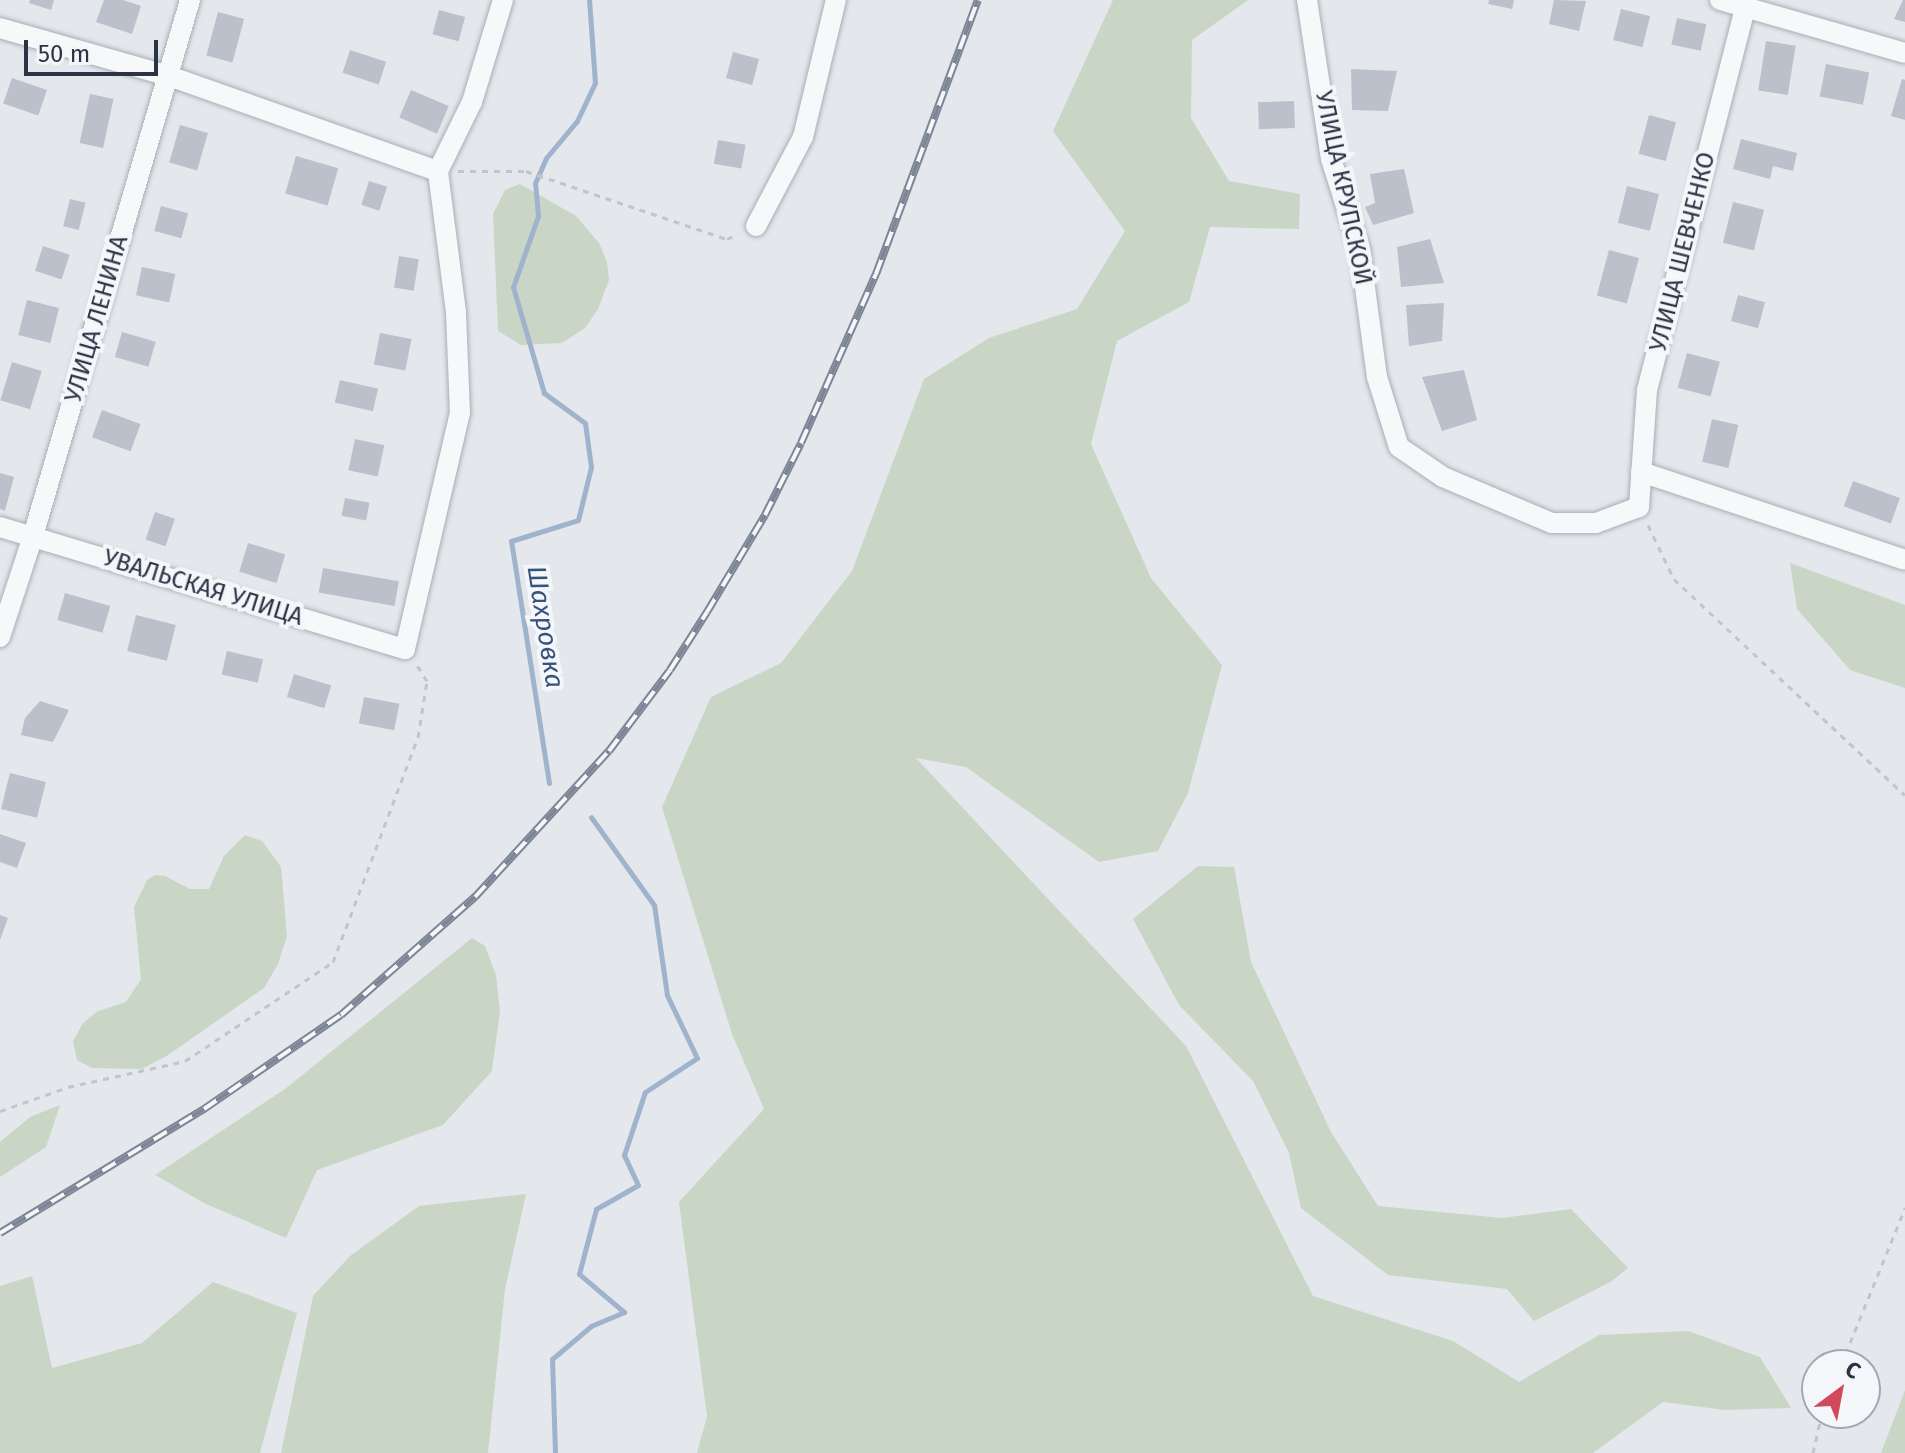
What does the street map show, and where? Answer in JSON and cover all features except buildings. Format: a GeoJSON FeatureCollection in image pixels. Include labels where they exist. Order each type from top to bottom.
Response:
{"type":"FeatureCollection","features":[{"type":"Feature","properties":{"kind":"street","name":"УЛИЦА ЛЕНИНА"},"geometry":{"type":"LineString","coordinates":[[0,637],[33,536],[190,0]]}},
{"type":"Feature","properties":{"kind":"street"},"geometry":{"type":"LineString","coordinates":[[405,649],[460,413],[456,312],[438,171],[472,102],[503,0]]}},
{"type":"Feature","properties":{"kind":"street"},"geometry":{"type":"LineString","coordinates":[[756,226],[803,137],[836,0]]}},
{"type":"Feature","properties":{"kind":"street","name":"УЛИЦА КРУПСКОЙ"},"geometry":{"type":"LineString","coordinates":[[1307,0],[1331,159],[1360,250],[1377,377],[1399,447],[1443,477],[1552,523],[1596,523],[1639,507]]}},
{"type":"Feature","properties":{"kind":"street"},"geometry":{"type":"LineString","coordinates":[[1720,0],[1746,4],[1905,53]]}},
{"type":"Feature","properties":{"kind":"street","name":"УЛИЦА ШЕВЧЕНКО"},"geometry":{"type":"LineString","coordinates":[[1639,507],[1647,390],[1746,4]]}},
{"type":"Feature","properties":{"kind":"street"},"geometry":{"type":"LineString","coordinates":[[0,28],[169,76],[438,171]]}},
{"type":"Feature","properties":{"kind":"street"},"geometry":{"type":"LineString","coordinates":[[1641,472],[1905,560]]}},
{"type":"Feature","properties":{"kind":"street","name":"УВАЛЬСКАЯ УЛИЦА"},"geometry":{"type":"LineString","coordinates":[[0,527],[405,649]]}},
{"type":"Feature","properties":{"kind":"path"},"geometry":{"type":"LineString","coordinates":[[438,171],[526,171],[727,239],[756,226]]}},
{"type":"Feature","properties":{"kind":"path"},"geometry":{"type":"LineString","coordinates":[[1639,507],[1674,579],[1905,795]]}},
{"type":"Feature","properties":{"kind":"path"},"geometry":{"type":"LineString","coordinates":[[0,1111],[68,1087],[185,1061],[333,962],[418,737],[427,681],[405,649]]}},
{"type":"Feature","properties":{"kind":"path"},"geometry":{"type":"LineString","coordinates":[[1848,1349],[1905,1208]]}},
{"type":"Feature","properties":{"kind":"path"},"geometry":{"type":"LineString","coordinates":[[1813,1453],[1818,1429]]}},
{"type":"Feature","properties":{"kind":"green space"},"geometry":{"type":"Polygon","coordinates":[[[1113,0],[1248,0],[1192,40],[1191,118],[1229,181],[1300,194],[1299,229],[1210,227],[1189,302],[1117,341],[1091,444],[1151,578],[1222,665],[1188,793],[1158,851],[1099,862],[966,767],[916,758],[1186,1046],[1313,1296],[1453,1341],[1519,1382],[1599,1335],[1688,1331],[1760,1357],[1791,1408],[1725,1410],[1663,1402],[1593,1453],[697,1453],[707,1416],[679,1202],[764,1109],[732,1034],[662,807],[711,697],[781,663],[852,571],[924,379],[989,338],[1077,309],[1125,231],[1053,131],[1113,0]]]}},
{"type":"Feature","properties":{"kind":"green space"},"geometry":{"type":"Polygon","coordinates":[[[520,184],[576,216],[599,243],[607,262],[609,280],[598,309],[585,328],[562,343],[521,345],[498,331],[493,214],[505,190],[520,184]]]}},
{"type":"Feature","properties":{"kind":"green space"},"geometry":{"type":"Polygon","coordinates":[[[1790,563],[1905,605],[1905,688],[1850,670],[1797,609],[1790,563]]]}},
{"type":"Feature","properties":{"kind":"green space"},"geometry":{"type":"Polygon","coordinates":[[[245,835],[262,841],[281,867],[287,936],[278,964],[264,988],[168,1055],[142,1069],[92,1068],[77,1060],[73,1041],[83,1023],[98,1011],[126,1002],[141,979],[134,907],[147,880],[155,875],[165,876],[190,889],[209,889],[224,856],[245,835]]]}},
{"type":"Feature","properties":{"kind":"green space"},"geometry":{"type":"Polygon","coordinates":[[[1198,866],[1234,867],[1251,962],[1331,1132],[1378,1206],[1502,1218],[1571,1209],[1628,1268],[1612,1281],[1534,1321],[1507,1289],[1388,1275],[1301,1208],[1289,1153],[1253,1081],[1179,1005],[1133,919],[1198,866]]]}},
{"type":"Feature","properties":{"kind":"green space"},"geometry":{"type":"Polygon","coordinates":[[[472,938],[485,946],[496,975],[500,1011],[492,1071],[443,1125],[317,1170],[286,1238],[206,1204],[155,1175],[285,1089],[472,938]]]}},
{"type":"Feature","properties":{"kind":"green space"},"geometry":{"type":"Polygon","coordinates":[[[60,1105],[46,1147],[0,1177],[0,1142],[30,1117],[60,1105]]]}},
{"type":"Feature","properties":{"kind":"green space"},"geometry":{"type":"Polygon","coordinates":[[[526,1194],[505,1289],[488,1453],[281,1453],[313,1296],[350,1256],[419,1206],[526,1194]]]}},
{"type":"Feature","properties":{"kind":"green space"},"geometry":{"type":"Polygon","coordinates":[[[32,1276],[52,1368],[142,1343],[213,1282],[297,1313],[260,1453],[0,1453],[0,1286],[32,1276]]]}},
{"type":"Feature","properties":{"kind":"green space"},"geometry":{"type":"Polygon","coordinates":[[[1905,1390],[1905,1453],[1881,1453],[1905,1390]]]}},
{"type":"Feature","properties":{"kind":"waterway","name":"Шахровка"},"geometry":{"type":"LineString","coordinates":[[549,783],[511,541],[578,520],[591,467],[585,423],[544,393],[513,287],[538,216],[535,183],[546,158],[577,121],[595,83],[589,0]]}},
{"type":"Feature","properties":{"kind":"waterway","name":"Шахровка"},"geometry":{"type":"LineString","coordinates":[[555,1453],[552,1359],[591,1326],[624,1312],[579,1274],[596,1209],[638,1185],[624,1155],[645,1092],[697,1058],[667,995],[654,905],[591,817]]}},
{"type":"Feature","properties":{"kind":"railway"},"geometry":{"type":"LineString","coordinates":[[0,1233],[204,1109],[341,1015],[475,897],[609,751],[670,670],[707,612],[765,515],[801,443],[876,274],[978,0]]}}]}
